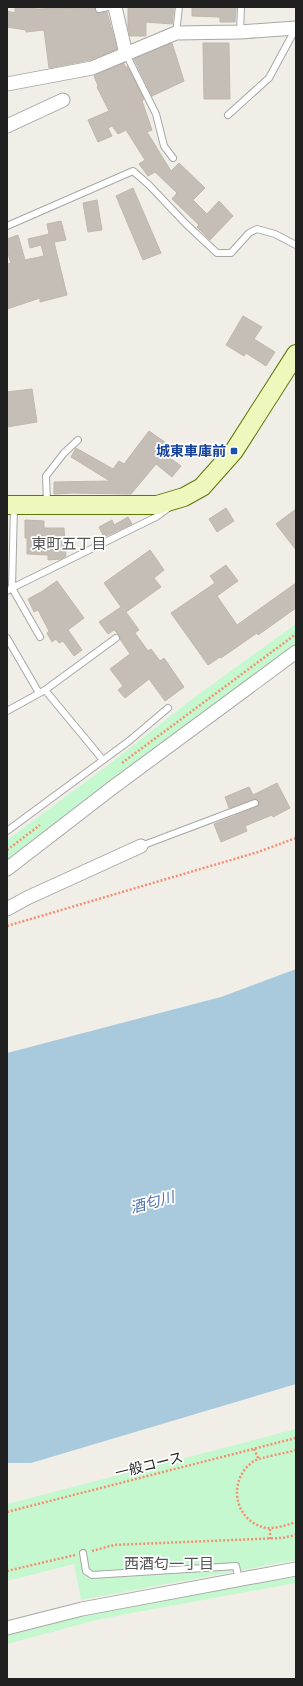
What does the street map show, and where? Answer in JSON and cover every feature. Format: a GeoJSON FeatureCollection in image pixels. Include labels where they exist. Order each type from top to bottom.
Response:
{"type":"FeatureCollection","features":[{"type":"Feature","properties":{"kind":"street"},"geometry":{"type":"LineString","coordinates":[[115,7],[126,54]]}},
{"type":"Feature","properties":{"kind":"street"},"geometry":{"type":"LineString","coordinates":[[7,84],[92,68],[176,33],[240,32],[296,28]]}},
{"type":"Feature","properties":{"kind":"street"},"geometry":{"type":"LineString","coordinates":[[7,126],[63,100]]}},
{"type":"Feature","properties":{"kind":"street"},"geometry":{"type":"LineString","coordinates":[[11,505],[157,505],[184,497],[202,487],[234,451],[296,354]]}},
{"type":"Feature","properties":{"kind":"street"},"geometry":{"type":"LineString","coordinates":[[7,869],[112,788],[296,652]]}},
{"type":"Feature","properties":{"kind":"street"},"geometry":{"type":"LineString","coordinates":[[7,909],[27,898],[141,846]]}},
{"type":"Feature","properties":{"kind":"street"},"geometry":{"type":"LineString","coordinates":[[7,1628],[82,1609],[296,1568]]}},
{"type":"Feature","properties":{"kind":"lane"},"geometry":{"type":"LineString","coordinates":[[99,9],[108,7]]}},
{"type":"Feature","properties":{"kind":"lane"},"geometry":{"type":"LineString","coordinates":[[176,33],[179,7]]}},
{"type":"Feature","properties":{"kind":"lane"},"geometry":{"type":"LineString","coordinates":[[240,32],[241,7]]}},
{"type":"Feature","properties":{"kind":"lane"},"geometry":{"type":"LineString","coordinates":[[228,115],[269,78],[296,28]]}},
{"type":"Feature","properties":{"kind":"lane"},"geometry":{"type":"LineString","coordinates":[[126,54],[156,114],[164,146],[173,158]]}},
{"type":"Feature","properties":{"kind":"lane"},"geometry":{"type":"LineString","coordinates":[[7,226],[133,171],[217,253],[231,253],[249,233],[257,229],[275,234],[296,245]]}},
{"type":"Feature","properties":{"kind":"lane"},"geometry":{"type":"LineString","coordinates":[[47,504],[46,476],[64,453],[78,440]]}},
{"type":"Feature","properties":{"kind":"lane"},"geometry":{"type":"LineString","coordinates":[[10,590],[156,517],[184,497]]}},
{"type":"Feature","properties":{"kind":"lane"},"geometry":{"type":"LineString","coordinates":[[11,505],[10,590],[40,637]]}},
{"type":"Feature","properties":{"kind":"lane"},"geometry":{"type":"LineString","coordinates":[[7,638],[39,693]]}},
{"type":"Feature","properties":{"kind":"lane"},"geometry":{"type":"LineString","coordinates":[[7,711],[45,690],[116,638]]}},
{"type":"Feature","properties":{"kind":"lane"},"geometry":{"type":"LineString","coordinates":[[45,690],[103,760]]}},
{"type":"Feature","properties":{"kind":"lane"},"geometry":{"type":"LineString","coordinates":[[7,831],[129,741],[168,708]]}},
{"type":"Feature","properties":{"kind":"lane"},"geometry":{"type":"LineString","coordinates":[[141,846],[255,803]]}},
{"type":"Feature","properties":{"kind":"lane"},"geometry":{"type":"LineString","coordinates":[[83,1553],[86,1571],[92,1575],[236,1566],[238,1580]]}},
{"type":"Feature","properties":{"kind":"path"},"geometry":{"type":"LineString","coordinates":[[7,926],[250,854],[296,838]]}},
{"type":"Feature","properties":{"kind":"path","name":"一般コース"},"geometry":{"type":"LineString","coordinates":[[7,1512],[296,1438]]}},
{"type":"Feature","properties":{"kind":"path"},"geometry":{"type":"LineString","coordinates":[[254,1449],[259,1460]]}},
{"type":"Feature","properties":{"kind":"path"},"geometry":{"type":"LineString","coordinates":[[296,1450],[255,1461],[243,1473],[236,1488],[238,1504],[244,1515],[256,1524],[270,1528],[296,1522]]}},
{"type":"Feature","properties":{"kind":"path"},"geometry":{"type":"LineString","coordinates":[[270,1528],[270,1539]]}},
{"type":"Feature","properties":{"kind":"path"},"geometry":{"type":"LineString","coordinates":[[7,1571],[114,1546],[270,1539],[282,1538],[296,1534]]}},
{"type":"Feature","properties":{"kind":"green space"},"geometry":{"type":"Polygon","coordinates":[[[296,624],[296,646],[123,772],[7,859],[7,840],[107,766],[196,696],[296,624]]]}},
{"type":"Feature","properties":{"kind":"green space"},"geometry":{"type":"Polygon","coordinates":[[[296,1429],[296,1560],[81,1600],[74,1564],[7,1581],[7,1504],[296,1429]]]}},
{"type":"Feature","properties":{"kind":"green space"},"geometry":{"type":"Polygon","coordinates":[[[296,1572],[296,1583],[100,1619],[7,1644],[7,1634],[47,1623],[296,1572]]]}},
{"type":"Feature","properties":{"kind":"water","name":"酒匂川"},"geometry":{"type":"Polygon","coordinates":[[[296,969],[296,1384],[31,1463],[7,1463],[7,1053],[221,997],[296,969]]]}},
{"type":"Feature","properties":{"kind":"building"},"geometry":{"type":"Polygon","coordinates":[[[15,7],[36,7],[36,9],[95,7],[97,13],[107,12],[117,49],[90,60],[49,68],[44,30],[26,32],[26,30],[7,27],[7,11],[15,13],[15,7]]]}},
{"type":"Feature","properties":{"kind":"building"},"geometry":{"type":"Polygon","coordinates":[[[128,7],[174,7],[172,24],[146,22],[146,36],[130,36],[128,26],[128,7]]]}},
{"type":"Feature","properties":{"kind":"building"},"geometry":{"type":"Polygon","coordinates":[[[192,7],[236,7],[235,22],[220,22],[220,17],[192,16],[192,7]]]}},
{"type":"Feature","properties":{"kind":"building"},"geometry":{"type":"Polygon","coordinates":[[[172,43],[184,81],[152,96],[134,59],[172,43]]]}},
{"type":"Feature","properties":{"kind":"building"},"geometry":{"type":"Polygon","coordinates":[[[203,43],[229,43],[230,99],[204,99],[203,43]]]}},
{"type":"Feature","properties":{"kind":"building"},"geometry":{"type":"Polygon","coordinates":[[[124,63],[127,71],[127,66],[144,99],[142,101],[152,130],[147,132],[171,171],[179,163],[205,188],[193,200],[207,214],[219,201],[233,216],[210,240],[197,227],[199,225],[172,199],[177,193],[155,172],[148,176],[139,164],[145,160],[126,130],[118,134],[112,126],[108,128],[112,136],[98,142],[88,120],[109,111],[97,87],[98,86],[94,76],[124,63]]]}},
{"type":"Feature","properties":{"kind":"building"},"geometry":{"type":"Polygon","coordinates":[[[133,188],[161,253],[143,260],[116,196],[133,188]]]}},
{"type":"Feature","properties":{"kind":"building"},"geometry":{"type":"Polygon","coordinates":[[[97,200],[102,230],[88,232],[83,203],[97,200]]]}},
{"type":"Feature","properties":{"kind":"building"},"geometry":{"type":"Polygon","coordinates":[[[61,221],[66,240],[54,242],[67,295],[40,302],[40,298],[7,309],[7,264],[11,263],[7,251],[7,239],[18,235],[25,260],[44,256],[41,245],[30,248],[28,239],[49,234],[47,224],[61,221]]]}},
{"type":"Feature","properties":{"kind":"building"},"geometry":{"type":"Polygon","coordinates":[[[243,316],[262,327],[254,339],[275,352],[266,366],[246,353],[244,356],[226,345],[243,316]]]}},
{"type":"Feature","properties":{"kind":"building"},"geometry":{"type":"Polygon","coordinates":[[[32,389],[37,422],[7,427],[7,392],[32,389]]]}},
{"type":"Feature","properties":{"kind":"building"},"geometry":{"type":"Polygon","coordinates":[[[149,431],[169,445],[163,453],[181,466],[172,477],[156,464],[131,494],[54,494],[54,482],[110,481],[71,457],[76,448],[113,469],[119,461],[124,464],[149,431]]]}},
{"type":"Feature","properties":{"kind":"building"},"geometry":{"type":"Polygon","coordinates":[[[226,508],[234,521],[217,532],[209,519],[226,508]]]}},
{"type":"Feature","properties":{"kind":"building"},"geometry":{"type":"Polygon","coordinates":[[[296,509],[296,550],[276,524],[296,509]]]}},
{"type":"Feature","properties":{"kind":"building"},"geometry":{"type":"Polygon","coordinates":[[[128,517],[132,524],[104,537],[99,527],[112,520],[114,525],[128,517]]]}},
{"type":"Feature","properties":{"kind":"building"},"geometry":{"type":"Polygon","coordinates":[[[25,520],[44,521],[44,528],[64,528],[66,556],[61,559],[48,560],[48,555],[27,554],[25,520]]]}},
{"type":"Feature","properties":{"kind":"building"},"geometry":{"type":"Polygon","coordinates":[[[150,550],[164,570],[154,578],[161,587],[126,612],[139,630],[135,633],[148,651],[151,649],[160,661],[164,658],[184,687],[165,701],[149,679],[125,698],[118,690],[123,686],[110,669],[130,654],[119,635],[114,630],[108,634],[99,622],[121,607],[104,583],[150,550]]]}},
{"type":"Feature","properties":{"kind":"building"},"geometry":{"type":"Polygon","coordinates":[[[226,565],[238,581],[217,596],[237,625],[296,583],[296,608],[258,635],[257,633],[221,658],[220,657],[208,665],[171,613],[215,583],[210,576],[226,565]]]}},
{"type":"Feature","properties":{"kind":"building"},"geometry":{"type":"Polygon","coordinates":[[[57,581],[84,618],[68,630],[82,650],[74,656],[63,641],[59,643],[56,639],[52,642],[47,633],[49,631],[38,610],[34,612],[28,599],[57,581]]]}},
{"type":"Feature","properties":{"kind":"building"},"geometry":{"type":"Polygon","coordinates":[[[277,783],[290,808],[273,817],[272,815],[245,826],[247,831],[221,842],[214,824],[257,807],[259,803],[258,799],[254,799],[229,808],[225,797],[249,787],[253,795],[277,783]]]}},
{"type":"Feature","properties":{"kind":"place","name":"城東車庫前"},"geometry":{"type":"Point","coordinates":[234,451]}},
{"type":"Feature","properties":{"kind":"district","name":"東町五丁目"},"geometry":{"type":"Point","coordinates":[69,543]}},
{"type":"Feature","properties":{"kind":"district","name":"西酒匂一丁目"},"geometry":{"type":"Point","coordinates":[169,1563]}}]}
